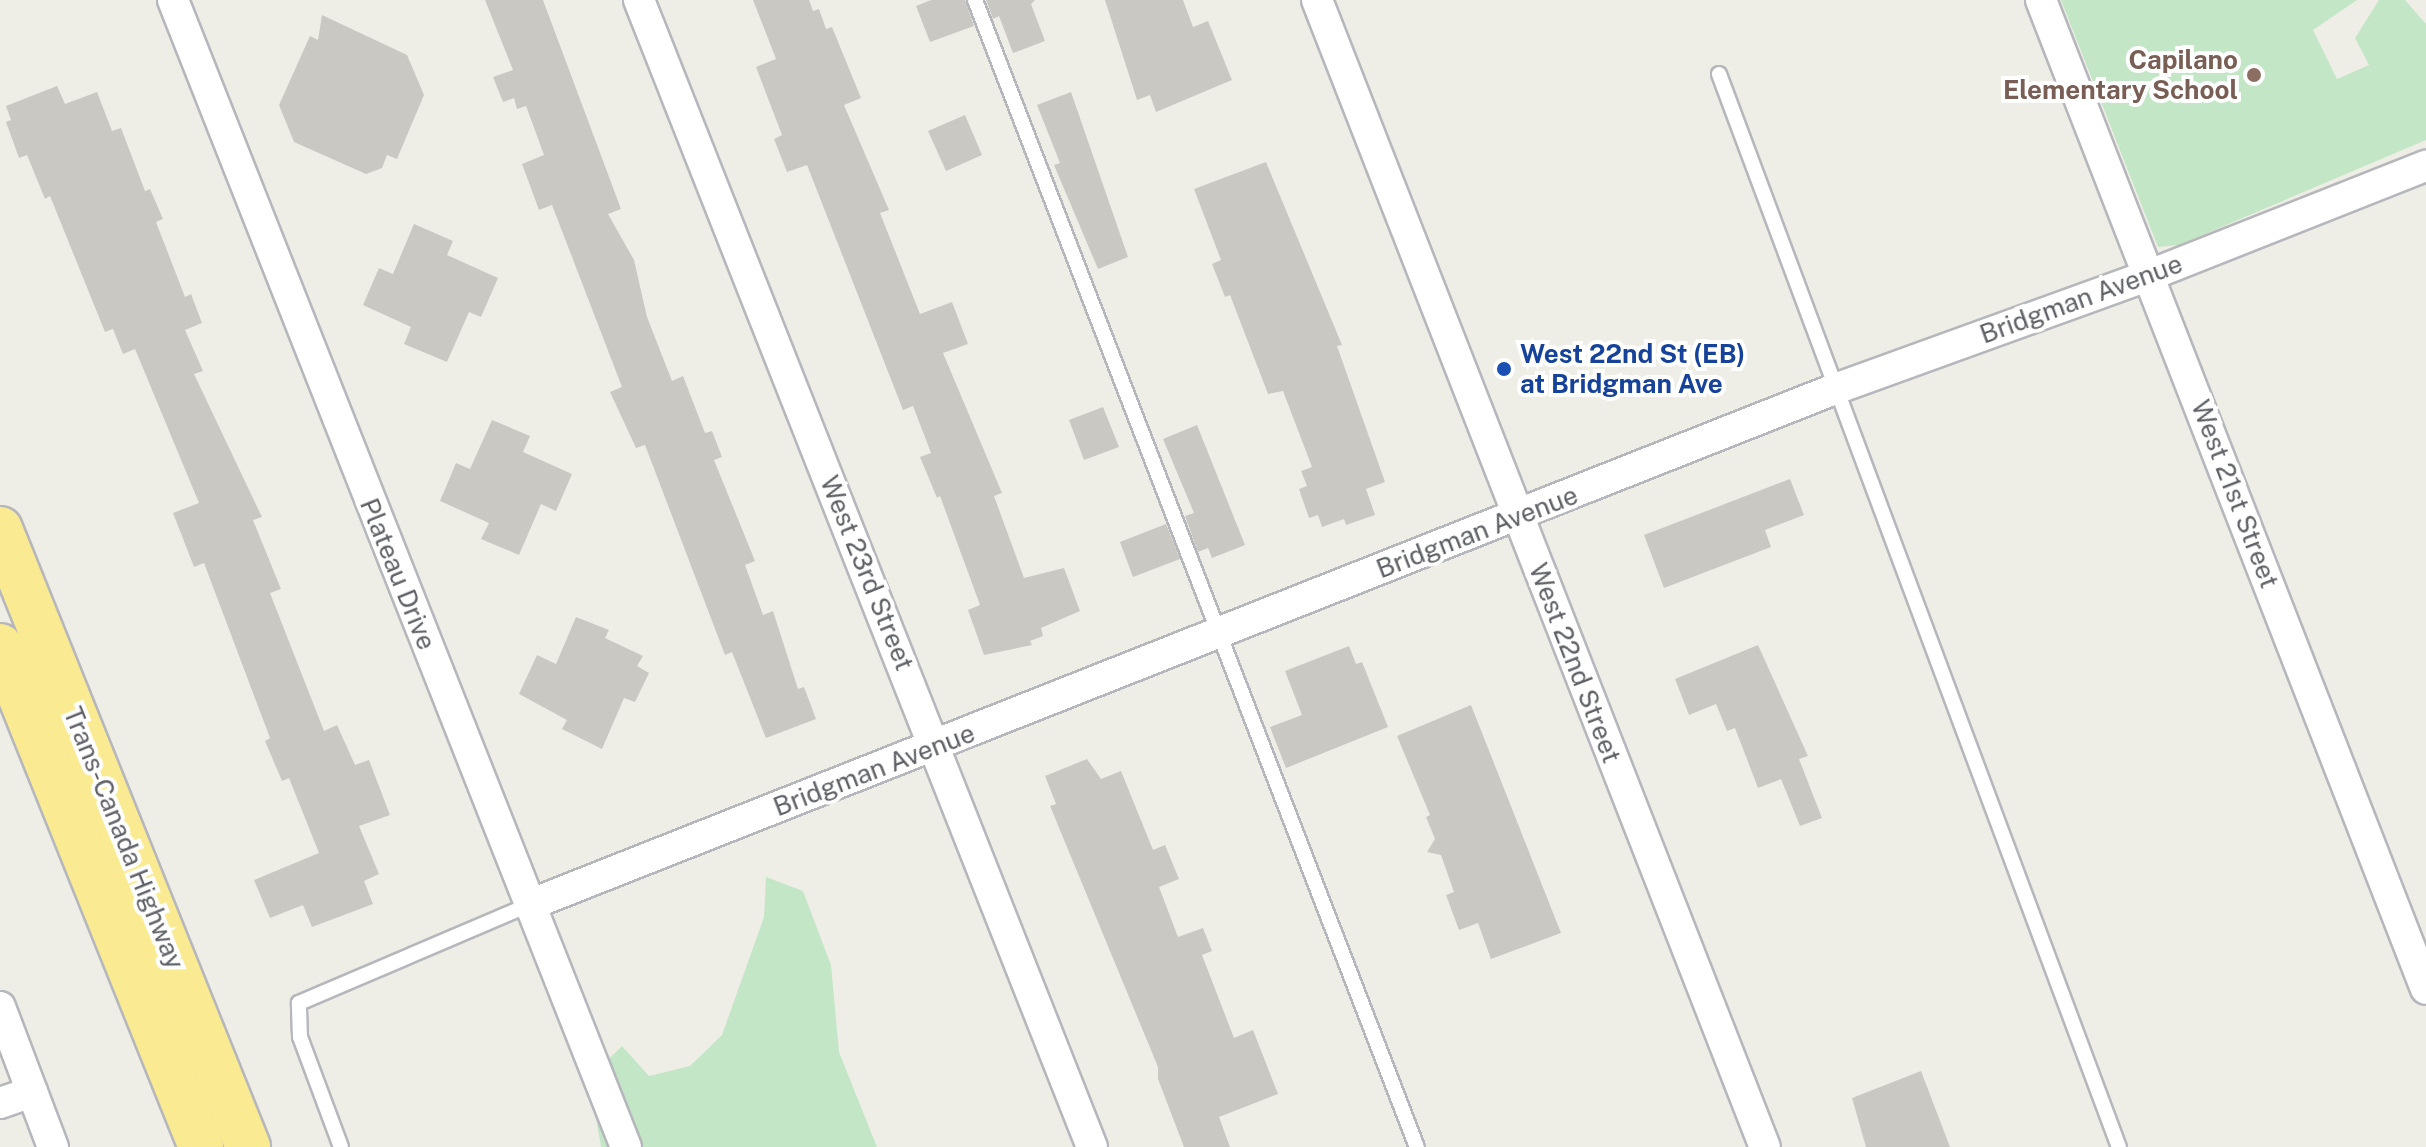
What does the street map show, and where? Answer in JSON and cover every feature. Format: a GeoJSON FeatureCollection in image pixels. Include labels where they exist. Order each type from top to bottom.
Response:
{"type":"FeatureCollection","features":[{"type":"Feature","properties":{"kind":"highway","name":"Trans-Canada Highway"},"geometry":{"type":"LineString","coordinates":[[0,529],[248,1147]]}},
{"type":"Feature","properties":{"kind":"highway","name":"Trans-Canada Highway"},"geometry":{"type":"LineString","coordinates":[[0,646],[201,1147]]}},
{"type":"Feature","properties":{"kind":"highway"},"geometry":{"type":"LineString","coordinates":[[177,969],[259,1147]]}},
{"type":"Feature","properties":{"kind":"street","name":"Plateau Drive"},"geometry":{"type":"LineString","coordinates":[[173,0],[626,1147]]}},
{"type":"Feature","properties":{"kind":"street","name":"West 23rd Street"},"geometry":{"type":"LineString","coordinates":[[639,0],[1092,1147]]}},
{"type":"Feature","properties":{"kind":"street","name":"West 22nd Street"},"geometry":{"type":"LineString","coordinates":[[1317,0],[1765,1147]]}},
{"type":"Feature","properties":{"kind":"street","name":"West 21st Street"},"geometry":{"type":"LineString","coordinates":[[2041,0],[2426,989]]}},
{"type":"Feature","properties":{"kind":"street","name":"Bridgman Avenue"},"geometry":{"type":"LineString","coordinates":[[529,905],[1220,631],[1518,517],[1835,389],[2150,275],[2426,166]]}},
{"type":"Feature","properties":{"kind":"street"},"geometry":{"type":"LineString","coordinates":[[0,1007],[53,1147]]}},
{"type":"Feature","properties":{"kind":"street"},"geometry":{"type":"LineString","coordinates":[[0,1103],[32,1092]]}},
{"type":"Feature","properties":{"kind":"lane"},"geometry":{"type":"LineString","coordinates":[[975,0],[1417,1147]]}},
{"type":"Feature","properties":{"kind":"lane"},"geometry":{"type":"LineString","coordinates":[[1719,74],[2119,1147]]}},
{"type":"Feature","properties":{"kind":"lane"},"geometry":{"type":"LineString","coordinates":[[341,1147],[300,1037],[299,1003],[529,905]]}},
{"type":"Feature","properties":{"kind":"green space","name":"Capilano Elementary School"},"geometry":{"type":"Polygon","coordinates":[[[2061,0],[2357,0],[2313,30],[2337,79],[2369,65],[2355,38],[2379,0],[2405,0],[2426,24],[2426,140],[2179,245],[2158,247],[2061,0]]]}},
{"type":"Feature","properties":{"kind":"green space"},"geometry":{"type":"Polygon","coordinates":[[[766,877],[803,891],[831,965],[839,1052],[877,1147],[601,1147],[589,1078],[622,1046],[649,1076],[690,1066],[722,1035],[764,917],[766,877]]]}},
{"type":"Feature","properties":{"kind":"building"},"geometry":{"type":"Polygon","coordinates":[[[485,0],[543,0],[621,209],[608,214],[634,260],[647,317],[672,381],[683,376],[705,433],[712,431],[722,457],[714,460],[755,561],[745,565],[763,615],[773,611],[798,689],[804,687],[816,719],[766,738],[732,652],[725,655],[645,445],[636,448],[610,392],[622,387],[552,205],[539,210],[522,164],[544,155],[526,106],[517,109],[514,98],[503,102],[493,77],[513,70],[485,0]]]}},
{"type":"Feature","properties":{"kind":"building"},"geometry":{"type":"Polygon","coordinates":[[[753,0],[809,0],[813,11],[819,9],[826,29],[832,27],[861,98],[844,105],[889,210],[880,213],[920,314],[952,302],[968,344],[943,353],[1002,493],[994,496],[1024,578],[1064,568],[1080,611],[1041,628],[1043,636],[1030,641],[1032,645],[984,655],[968,610],[980,605],[940,496],[937,498],[920,457],[931,453],[913,406],[903,410],[807,165],[787,172],[774,139],[782,135],[756,67],[776,59],[753,0]]]}},
{"type":"Feature","properties":{"kind":"building"},"geometry":{"type":"Polygon","coordinates":[[[931,0],[965,0],[974,26],[930,42],[916,6],[931,0]]]}},
{"type":"Feature","properties":{"kind":"building"},"geometry":{"type":"Polygon","coordinates":[[[986,0],[1035,0],[1031,4],[1045,41],[1013,53],[999,16],[993,19],[986,0]]]}},
{"type":"Feature","properties":{"kind":"building"},"geometry":{"type":"Polygon","coordinates":[[[1105,0],[1183,0],[1193,27],[1208,21],[1232,80],[1156,112],[1150,95],[1137,100],[1105,0]]]}},
{"type":"Feature","properties":{"kind":"building"},"geometry":{"type":"Polygon","coordinates":[[[322,15],[407,55],[424,95],[397,159],[387,155],[382,168],[366,174],[294,142],[279,105],[310,36],[318,40],[322,15]]]}},
{"type":"Feature","properties":{"kind":"building"},"geometry":{"type":"Polygon","coordinates":[[[57,86],[65,104],[97,92],[112,131],[121,128],[145,191],[150,189],[163,219],[156,222],[185,297],[191,294],[202,323],[185,330],[203,371],[194,374],[262,517],[253,520],[281,589],[270,593],[324,731],[337,725],[355,765],[369,760],[390,815],[359,826],[379,874],[364,881],[373,904],[312,927],[303,905],[270,918],[254,880],[319,853],[289,778],[282,781],[265,741],[270,738],[204,563],[194,567],[173,513],[199,503],[135,349],[123,354],[113,329],[105,332],[50,196],[45,199],[27,155],[19,158],[6,122],[11,120],[6,106],[57,86]]]}},
{"type":"Feature","properties":{"kind":"building"},"geometry":{"type":"Polygon","coordinates":[[[1071,92],[1128,257],[1098,269],[1054,165],[1060,163],[1037,105],[1071,92]]]}},
{"type":"Feature","properties":{"kind":"building"},"geometry":{"type":"Polygon","coordinates":[[[965,115],[982,155],[946,171],[928,131],[965,115]]]}},
{"type":"Feature","properties":{"kind":"building"},"geometry":{"type":"Polygon","coordinates":[[[1266,162],[1342,345],[1337,346],[1385,482],[1366,489],[1375,515],[1346,525],[1344,519],[1322,527],[1318,515],[1309,518],[1299,489],[1307,486],[1301,471],[1312,467],[1283,391],[1268,394],[1230,295],[1225,297],[1212,264],[1221,260],[1194,189],[1266,162]]]}},
{"type":"Feature","properties":{"kind":"building"},"geometry":{"type":"Polygon","coordinates":[[[414,224],[453,241],[447,255],[498,278],[481,317],[469,312],[447,362],[404,344],[411,327],[363,305],[379,268],[393,274],[414,224]]]}},
{"type":"Feature","properties":{"kind":"building"},"geometry":{"type":"Polygon","coordinates":[[[1103,407],[1119,447],[1084,460],[1069,420],[1103,407]]]}},
{"type":"Feature","properties":{"kind":"building"},"geometry":{"type":"Polygon","coordinates":[[[492,420],[530,436],[523,452],[572,474],[556,511],[541,504],[519,555],[481,539],[489,523],[440,501],[456,463],[470,469],[492,420]]]}},
{"type":"Feature","properties":{"kind":"building"},"geometry":{"type":"Polygon","coordinates":[[[1197,425],[1245,545],[1212,558],[1208,548],[1198,552],[1185,516],[1194,513],[1163,439],[1197,425]]]}},
{"type":"Feature","properties":{"kind":"building"},"geometry":{"type":"Polygon","coordinates":[[[1790,479],[1804,515],[1765,530],[1771,547],[1664,588],[1644,535],[1790,479]]]}},
{"type":"Feature","properties":{"kind":"building"},"geometry":{"type":"Polygon","coordinates":[[[1166,524],[1180,559],[1133,577],[1120,542],[1166,524]]]}},
{"type":"Feature","properties":{"kind":"building"},"geometry":{"type":"Polygon","coordinates":[[[576,617],[609,630],[605,638],[643,656],[637,666],[649,673],[635,702],[624,698],[602,749],[562,729],[567,720],[519,694],[537,655],[556,664],[576,617]]]}},
{"type":"Feature","properties":{"kind":"building"},"geometry":{"type":"Polygon","coordinates":[[[1758,645],[1808,756],[1799,759],[1822,818],[1800,826],[1781,779],[1758,788],[1735,728],[1727,731],[1716,704],[1689,715],[1675,679],[1758,645]]]}},
{"type":"Feature","properties":{"kind":"building"},"geometry":{"type":"Polygon","coordinates":[[[1349,646],[1356,664],[1362,662],[1388,727],[1286,768],[1270,727],[1302,715],[1285,671],[1349,646]]]}},
{"type":"Feature","properties":{"kind":"building"},"geometry":{"type":"Polygon","coordinates":[[[1471,705],[1561,933],[1491,959],[1478,923],[1459,930],[1446,895],[1454,892],[1441,855],[1427,852],[1435,839],[1426,817],[1430,815],[1397,736],[1471,705]]]}},
{"type":"Feature","properties":{"kind":"building"},"geometry":{"type":"Polygon","coordinates":[[[1087,759],[1101,779],[1121,771],[1153,850],[1165,845],[1179,879],[1159,887],[1178,937],[1203,928],[1212,951],[1202,955],[1234,1038],[1253,1030],[1278,1094],[1219,1117],[1230,1147],[1184,1147],[1158,1079],[1158,1067],[1050,806],[1056,804],[1045,776],[1087,759]]]}},
{"type":"Feature","properties":{"kind":"building"},"geometry":{"type":"Polygon","coordinates":[[[1921,1071],[1950,1147],[1866,1147],[1852,1098],[1921,1071]]]}},
{"type":"Feature","properties":{"kind":"place","name":"Capilano Elementary School"},"geometry":{"type":"Point","coordinates":[2254,75]}},
{"type":"Feature","properties":{"kind":"place","name":"West 22nd St (EB) at Bridgman Ave"},"geometry":{"type":"Point","coordinates":[1504,369]}}]}
